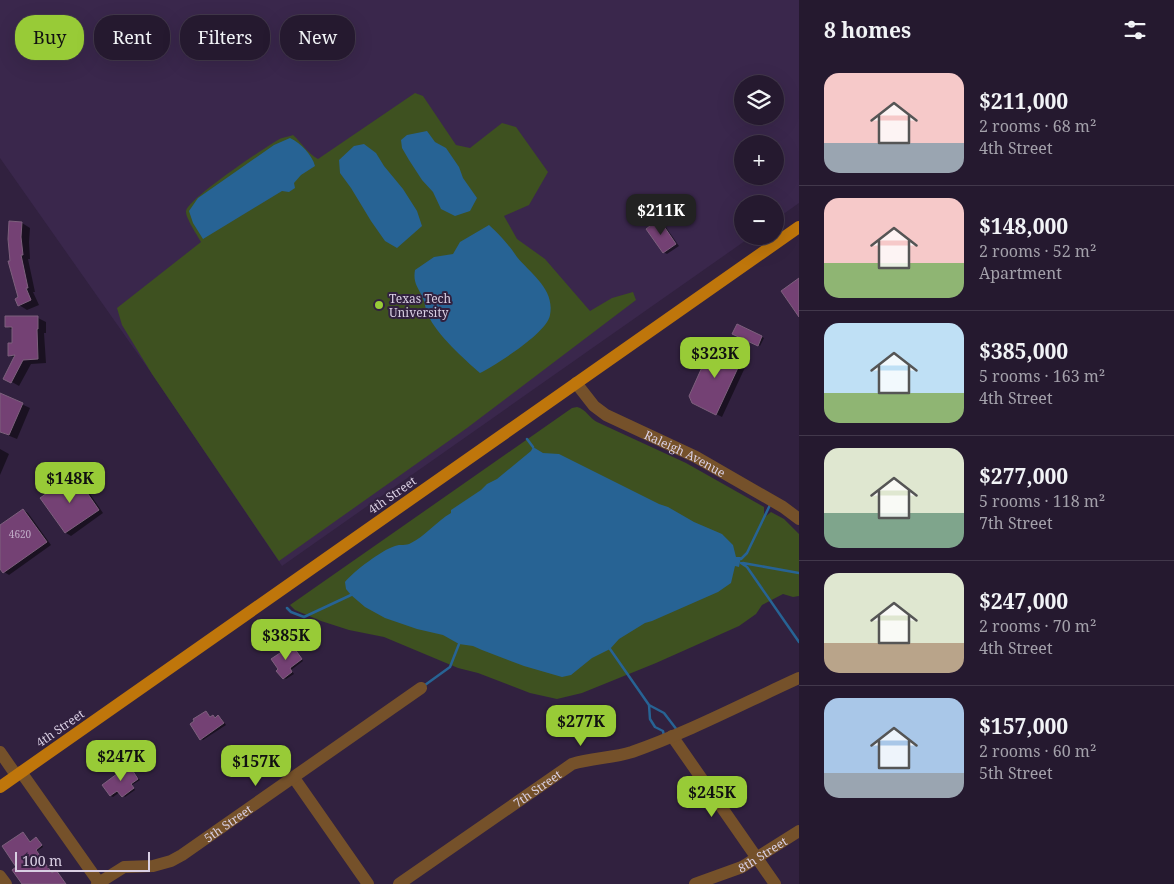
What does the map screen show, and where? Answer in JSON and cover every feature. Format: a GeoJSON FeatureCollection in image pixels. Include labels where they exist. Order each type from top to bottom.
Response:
{"type":"FeatureCollection","features":[{"type":"Feature","properties":{"kind":"main road","name":"4th Street"},"geometry":{"type":"LineString","coordinates":[[0,786],[799,227]]}},
{"type":"Feature","properties":{"kind":"street","name":"Raleigh Avenue"},"geometry":{"type":"LineString","coordinates":[[576,383],[594,406],[606,415],[696,457],[783,507],[799,519]]}},
{"type":"Feature","properties":{"kind":"street","name":"7th Street"},"geometry":{"type":"LineString","coordinates":[[399,884],[572,764],[630,752],[672,736],[799,678]]}},
{"type":"Feature","properties":{"kind":"street","name":"5th Street"},"geometry":{"type":"LineString","coordinates":[[98,884],[124,867],[153,866],[182,855],[421,688]]}},
{"type":"Feature","properties":{"kind":"street"},"geometry":{"type":"LineString","coordinates":[[672,736],[775,884]]}},
{"type":"Feature","properties":{"kind":"street"},"geometry":{"type":"LineString","coordinates":[[0,752],[19,774],[98,884]]}},
{"type":"Feature","properties":{"kind":"street"},"geometry":{"type":"LineString","coordinates":[[294,778],[368,884]]}},
{"type":"Feature","properties":{"kind":"street","name":"8th Street"},"geometry":{"type":"LineString","coordinates":[[695,884],[736,870],[799,831]]}},
{"type":"Feature","properties":{"kind":"street"},"geometry":{"type":"LineString","coordinates":[[0,876],[6,884]]}},
{"type":"Feature","properties":{"kind":"shaded area","name":"Texas Tech University"},"geometry":{"type":"Polygon","coordinates":[[[0,0],[799,0],[799,203],[784,214],[784,195],[734,195],[734,245],[739,245],[282,566],[152,374],[0,158],[0,0]]]}},
{"type":"Feature","properties":{"kind":"green space"},"geometry":{"type":"Polygon","coordinates":[[[415,93],[423,96],[456,145],[470,148],[502,123],[516,127],[548,172],[529,205],[504,216],[517,239],[545,259],[590,311],[612,298],[633,292],[636,300],[467,428],[279,561],[152,374],[122,325],[117,308],[201,242],[189,222],[186,211],[199,196],[228,174],[280,139],[293,135],[318,159],[415,93]]]}},
{"type":"Feature","properties":{"kind":"green space"},"geometry":{"type":"Polygon","coordinates":[[[577,407],[597,422],[686,463],[764,507],[764,515],[766,516],[771,512],[784,519],[799,534],[799,596],[793,597],[783,594],[762,605],[756,614],[739,626],[582,693],[557,699],[530,693],[478,673],[458,668],[384,637],[349,630],[321,621],[295,610],[290,605],[572,408],[577,407]]]}},
{"type":"Feature","properties":{"kind":"water"},"geometry":{"type":"Polygon","coordinates":[[[427,131],[435,142],[446,148],[477,198],[470,211],[455,216],[441,209],[433,192],[422,180],[402,148],[401,140],[407,135],[427,131]]]}},
{"type":"Feature","properties":{"kind":"water"},"geometry":{"type":"Polygon","coordinates":[[[290,138],[306,150],[315,166],[301,175],[294,183],[295,188],[289,192],[282,191],[203,239],[193,223],[189,211],[198,198],[274,145],[290,138]]]}},
{"type":"Feature","properties":{"kind":"water"},"geometry":{"type":"Polygon","coordinates":[[[364,144],[376,153],[403,189],[417,211],[422,226],[397,248],[385,241],[340,173],[339,160],[354,146],[364,144]]]}},
{"type":"Feature","properties":{"kind":"water"},"geometry":{"type":"Polygon","coordinates":[[[489,225],[541,283],[549,297],[551,306],[547,322],[531,339],[498,363],[480,373],[451,346],[432,323],[416,284],[415,270],[434,257],[453,254],[460,242],[489,225]]]}},
{"type":"Feature","properties":{"kind":"water"},"geometry":{"type":"Polygon","coordinates":[[[533,447],[543,453],[559,454],[668,507],[694,522],[722,534],[733,545],[736,557],[741,557],[739,567],[735,566],[731,583],[718,592],[645,623],[619,639],[610,649],[592,658],[571,675],[562,677],[524,666],[473,646],[459,644],[443,635],[417,629],[385,618],[365,607],[346,589],[345,582],[368,561],[389,548],[409,544],[416,540],[451,513],[451,510],[497,479],[531,451],[533,447]]]}},
{"type":"Feature","properties":{"kind":"building"},"geometry":{"type":"Polygon","coordinates":[[[659,219],[676,244],[663,253],[646,229],[659,219]]]}},
{"type":"Feature","properties":{"kind":"building"},"geometry":{"type":"Polygon","coordinates":[[[9,221],[22,222],[23,255],[21,255],[28,288],[26,288],[31,300],[18,306],[15,299],[18,297],[8,261],[10,261],[9,221]]]}},
{"type":"Feature","properties":{"kind":"building"},"geometry":{"type":"Polygon","coordinates":[[[799,278],[799,317],[781,291],[799,278]]]}},
{"type":"Feature","properties":{"kind":"building"},"geometry":{"type":"Polygon","coordinates":[[[5,316],[38,316],[38,359],[23,360],[11,383],[3,379],[15,355],[8,356],[8,343],[12,343],[12,327],[5,327],[5,316]]]}},
{"type":"Feature","properties":{"kind":"building"},"geometry":{"type":"Polygon","coordinates":[[[737,324],[762,336],[758,346],[732,334],[737,324]]]}},
{"type":"Feature","properties":{"kind":"building"},"geometry":{"type":"Polygon","coordinates":[[[713,343],[743,357],[716,415],[692,403],[689,396],[713,343]]]}},
{"type":"Feature","properties":{"kind":"building"},"geometry":{"type":"Polygon","coordinates":[[[0,393],[23,403],[9,435],[0,432],[0,393]]]}},
{"type":"Feature","properties":{"kind":"building"},"geometry":{"type":"Polygon","coordinates":[[[74,474],[99,510],[65,533],[40,498],[74,474]]]}},
{"type":"Feature","properties":{"kind":"building"},"geometry":{"type":"Polygon","coordinates":[[[23,509],[47,542],[3,573],[0,569],[0,525],[23,509]]]}},
{"type":"Feature","properties":{"kind":"building"},"geometry":{"type":"Polygon","coordinates":[[[292,645],[302,659],[290,668],[292,672],[283,679],[276,671],[278,669],[271,659],[292,645]]]}},
{"type":"Feature","properties":{"kind":"building"},"geometry":{"type":"Polygon","coordinates":[[[206,711],[210,717],[213,715],[215,718],[218,715],[224,723],[200,740],[190,724],[194,721],[193,719],[206,711]]]}},
{"type":"Feature","properties":{"kind":"building"},"geometry":{"type":"Polygon","coordinates":[[[129,765],[138,779],[131,784],[134,788],[122,797],[117,791],[110,796],[102,785],[129,765]]]}},
{"type":"Feature","properties":{"kind":"building"},"geometry":{"type":"Polygon","coordinates":[[[23,832],[30,842],[36,837],[42,845],[36,850],[52,873],[56,870],[66,884],[22,884],[12,870],[16,867],[2,846],[23,832]]]}},
{"type":"Feature","properties":{"kind":"waterway"},"geometry":{"type":"LineString","coordinates":[[527,439],[533,447]]}},
{"type":"Feature","properties":{"kind":"waterway"},"geometry":{"type":"LineString","coordinates":[[741,559],[747,553],[770,505]]}},
{"type":"Feature","properties":{"kind":"waterway"},"geometry":{"type":"LineString","coordinates":[[741,563],[747,567],[799,642]]}},
{"type":"Feature","properties":{"kind":"waterway"},"geometry":{"type":"LineString","coordinates":[[743,563],[799,573]]}},
{"type":"Feature","properties":{"kind":"waterway"},"geometry":{"type":"LineString","coordinates":[[287,608],[291,612],[304,617],[351,595]]}},
{"type":"Feature","properties":{"kind":"waterway"},"geometry":{"type":"LineString","coordinates":[[425,685],[450,667],[459,644]]}},
{"type":"Feature","properties":{"kind":"waterway"},"geometry":{"type":"LineString","coordinates":[[610,649],[649,705],[650,719],[655,727],[663,731],[664,736]]}},
{"type":"Feature","properties":{"kind":"waterway"},"geometry":{"type":"LineString","coordinates":[[649,705],[664,713],[677,730]]}},
{"type":"Feature","properties":{"kind":"place","name":"Texas Tech University"},"geometry":{"type":"Point","coordinates":[379,305]}}]}
